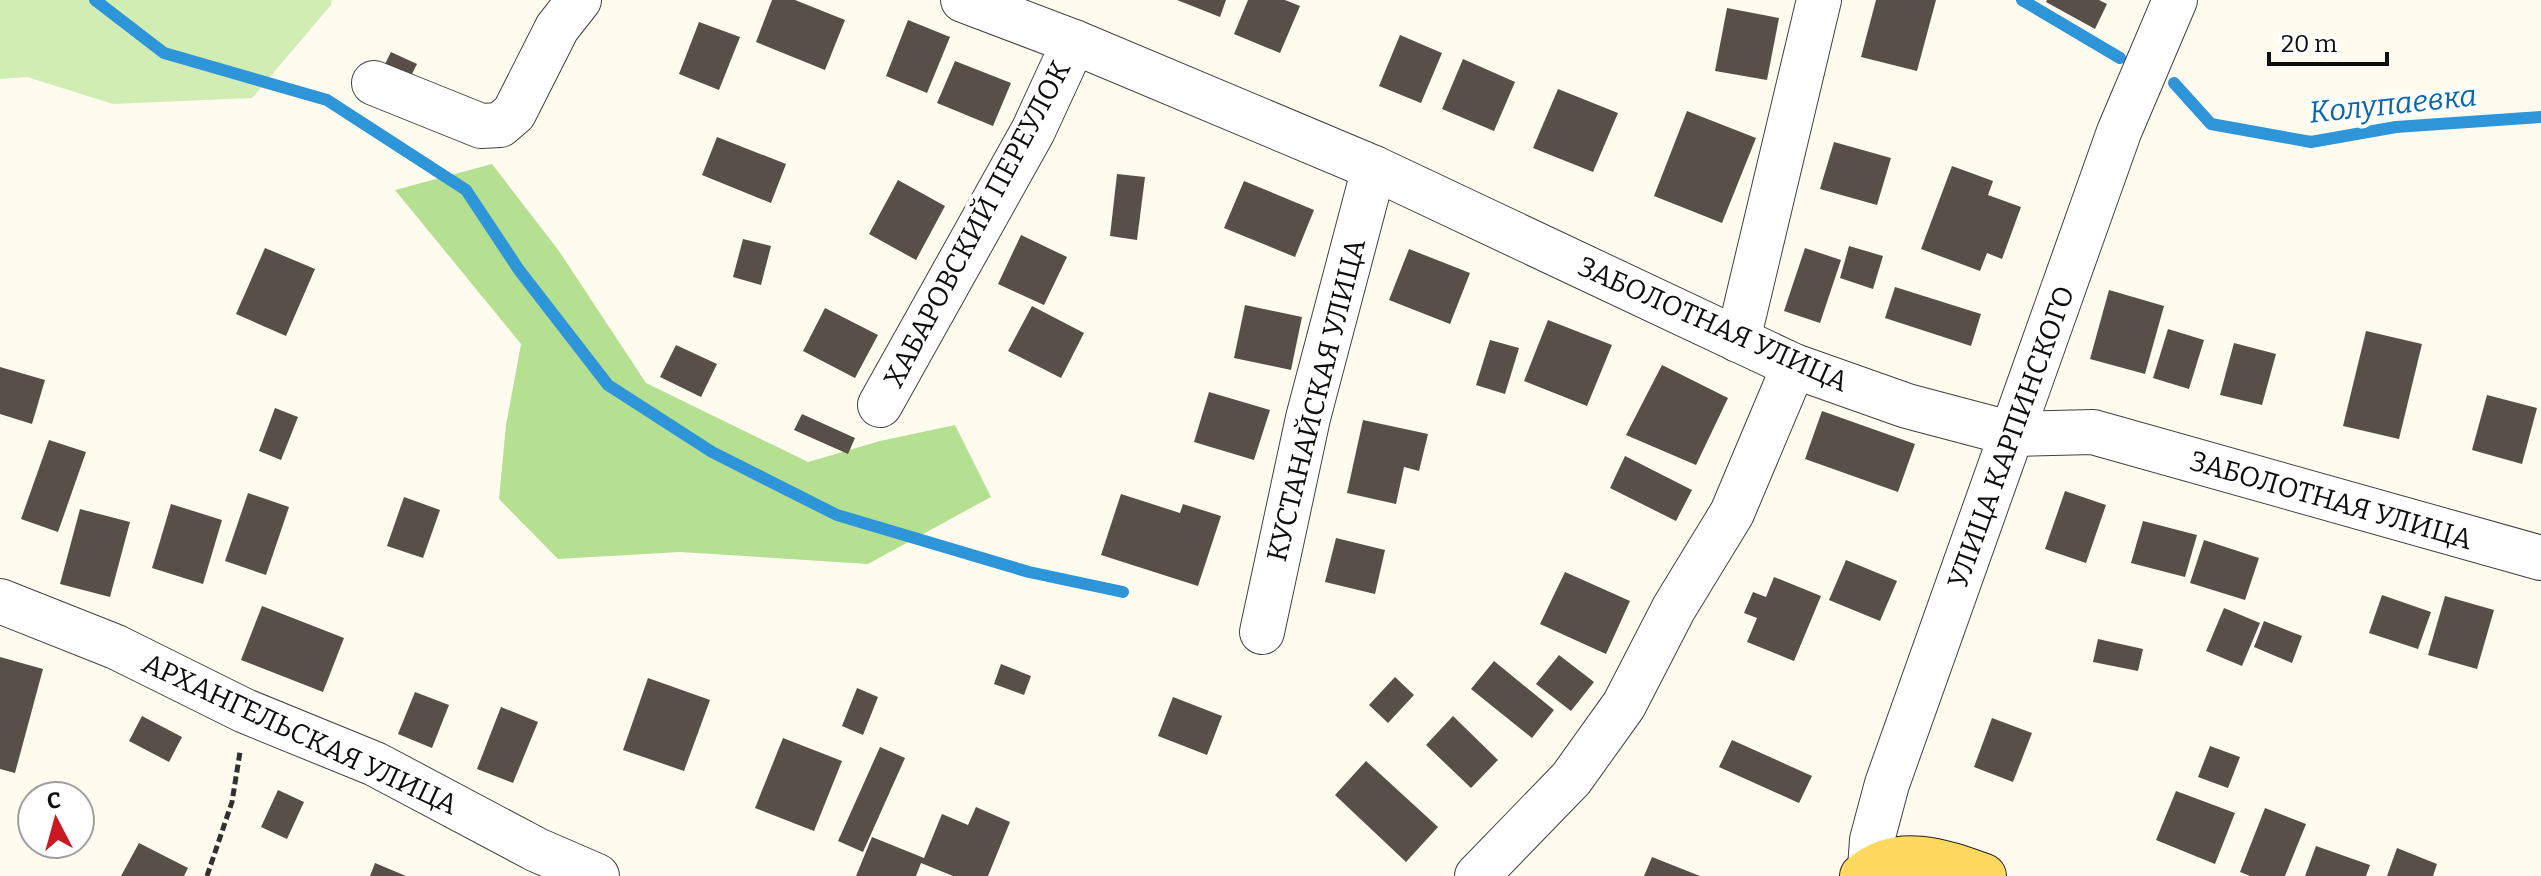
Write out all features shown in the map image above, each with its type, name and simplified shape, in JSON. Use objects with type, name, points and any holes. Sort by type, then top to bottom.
[{"type":"main road","points":[[1866,872],[1907,858],[1924,858],[1984,876]]},
{"type":"street","points":[[374,83],[481,126],[500,125],[514,113],[557,28],[579,0]]},
{"type":"street","name":"ЗАБОЛОТНАЯ УЛИЦА","points":[[963,0],[1074,42],[1374,168],[1794,366],[1907,406],[2013,434],[2093,432],[2541,558]]},
{"type":"street","points":[[1738,340],[1819,0]]},
{"type":"street","name":"УЛИЦА КАРПИНСКОГО","points":[[1866,872],[1887,784],[2119,132],[2175,0]]},
{"type":"street","name":"ХАБАРОВСКИЙ ПЕРЕУЛОК","points":[[880,405],[1033,131],[1074,42]]},
{"type":"street","name":"КУСТАНАЙСКАЯ УЛИЦА","points":[[1262,632],[1308,418],[1374,168]]},
{"type":"street","points":[[1477,876],[1571,779],[1624,705],[1674,608],[1732,513],[1794,366]]},
{"type":"street","name":"АРХАНГЕЛЬСКАЯ УЛИЦА","points":[[0,601],[116,647],[245,711],[375,764],[537,850],[597,876]]},
{"type":"path","points":[[207,876],[232,802],[245,711]]},
{"type":"green space","points":[[0,0],[332,0],[252,98],[113,104],[27,77],[0,79]]},
{"type":"green space","points":[[492,164],[559,251],[646,383],[808,462],[880,441],[955,425],[991,497],[868,564],[680,552],[558,559],[499,499],[506,425],[521,344],[395,190]]},
{"type":"building","points":[[772,0],[795,0],[845,20],[825,70],[756,42]]},
{"type":"building","points":[[1177,0],[1226,0],[1220,17]]},
{"type":"building","points":[[1248,0],[1285,0],[1300,6],[1280,53],[1234,34]]},
{"type":"building","points":[[1876,0],[1936,0],[1917,71],[1861,57]]},
{"type":"building","points":[[2047,0],[2099,0],[2107,4],[2095,29]]},
{"type":"building","points":[[1727,8],[1779,18],[1767,80],[1715,71]]},
{"type":"building","points":[[908,20],[950,37],[927,93],[886,76]]},
{"type":"building","points":[[699,22],[740,37],[719,90],[679,74]]},
{"type":"building","points":[[1400,35],[1442,53],[1421,103],[1379,86]]},
{"type":"building","points":[[391,52],[417,64],[411,76],[385,64]]},
{"type":"building","points":[[1463,59],[1515,82],[1494,131],[1442,109]]},
{"type":"building","points":[[955,61],[1011,83],[993,126],[937,103]]},
{"type":"building","points":[[1558,89],[1618,113],[1593,172],[1533,148]]},
{"type":"building","points":[[1687,111],[1756,138],[1722,223],[1654,196]]},
{"type":"building","points":[[717,137],[786,164],[771,203],[702,175]]},
{"type":"building","points":[[1834,142],[1891,158],[1877,205],[1820,189]]},
{"type":"building","points":[[1952,166],[1993,181],[1988,195],[2021,207],[2002,259],[1987,253],[1980,271],[1921,249]]},
{"type":"building","points":[[1117,174],[1145,177],[1137,240],[1110,236]]},
{"type":"building","points":[[898,180],[945,206],[916,260],[869,234]]},
{"type":"building","points":[[1244,181],[1314,210],[1295,257],[1224,228]]},
{"type":"building","points":[[1021,235],[1067,257],[1044,305],[998,284]]},
{"type":"building","points":[[743,239],[771,246],[761,285],[733,277]]},
{"type":"building","points":[[1849,246],[1883,256],[1873,289],[1840,278]]},
{"type":"building","points":[[265,248],[315,269],[286,336],[236,314]]},
{"type":"building","points":[[1805,248],[1841,260],[1820,323],[1784,311]]},
{"type":"building","points":[[1409,249],[1470,273],[1450,324],[1389,300]]},
{"type":"building","points":[[1895,287],[1981,314],[1971,346],[1885,318]]},
{"type":"building","points":[[2109,290],[2164,306],[2145,374],[2090,359]]},
{"type":"building","points":[[1245,305],[1302,317],[1291,370],[1234,358]]},
{"type":"building","points":[[1032,306],[1084,333],[1061,378],[1008,351]]},
{"type":"building","points":[[825,308],[878,335],[855,378],[803,351]]},
{"type":"building","points":[[1548,320],[1612,345],[1587,406],[1524,381]]},
{"type":"building","points":[[2168,329],[2204,340],[2189,389],[2153,378]]},
{"type":"building","points":[[2366,331],[2422,344],[2399,439],[2343,426]]},
{"type":"building","points":[[1490,340],[1519,348],[1505,394],[1476,385]]},
{"type":"building","points":[[2234,343],[2276,354],[2262,405],[2220,395]]},
{"type":"building","points":[[676,345],[717,364],[701,397],[660,377]]},
{"type":"building","points":[[1662,365],[1728,398],[1696,465],[1626,435]]},
{"type":"building","points":[[0,367],[45,380],[32,424],[0,414]]},
{"type":"building","points":[[1209,392],[1270,410],[1254,460],[1194,442]]},
{"type":"building","points":[[2487,395],[2537,408],[2522,464],[2472,450]]},
{"type":"building","points":[[275,408],[298,417],[281,460],[259,451]]},
{"type":"building","points":[[1822,411],[1915,444],[1898,492],[1805,459]]},
{"type":"building","points":[[802,414],[855,438],[848,454],[794,430]]},
{"type":"building","points":[[1363,420],[1428,434],[1419,471],[1404,467],[1396,504],[1347,493]]},
{"type":"building","points":[[49,440],[86,452],[58,532],[21,519]]},
{"type":"building","points":[[1625,456],[1692,490],[1676,521],[1610,488]]},
{"type":"building","points":[[2065,491],[2106,505],[2086,563],[2045,549]]},
{"type":"building","points":[[248,493],[289,507],[266,575],[225,561]]},
{"type":"building","points":[[1121,494],[1180,513],[1183,504],[1221,516],[1198,586],[1101,555]]},
{"type":"building","points":[[404,497],[440,510],[423,558],[387,546]]},
{"type":"building","points":[[171,504],[222,520],[203,584],[152,568]]},
{"type":"building","points":[[80,509],[130,522],[110,597],[60,584]]},
{"type":"building","points":[[2143,521],[2197,535],[2185,577],[2131,563]]},
{"type":"building","points":[[1336,538],[1385,550],[1375,594],[1325,582]]},
{"type":"building","points":[[2204,540],[2259,558],[2245,600],[2190,583]]},
{"type":"building","points":[[1846,560],[1897,581],[1880,621],[1829,600]]},
{"type":"building","points":[[1565,572],[1630,601],[1606,654],[1540,624]]},
{"type":"building","points":[[1774,577],[1821,596],[1794,661],[1747,642],[1757,618],[1744,613],[1753,592],[1766,597]]},
{"type":"building","points":[[2382,595],[2431,612],[2418,649],[2369,633]]},
{"type":"building","points":[[2445,596],[2494,610],[2477,669],[2428,655]]},
{"type":"building","points":[[262,606],[344,638],[323,692],[241,660]]},
{"type":"building","points":[[2224,608],[2260,623],[2242,666],[2206,651]]},
{"type":"building","points":[[2264,621],[2302,636],[2292,663],[2254,647]]},
{"type":"building","points":[[2098,639],[2143,649],[2138,671],[2093,662]]},
{"type":"building","points":[[1559,655],[1594,682],[1571,711],[1536,684]]},
{"type":"building","points":[[0,657],[43,669],[15,773],[0,769]]},
{"type":"building","points":[[1494,661],[1554,710],[1532,738],[1471,689]]},
{"type":"building","points":[[1001,664],[1031,676],[1024,695],[994,684]]},
{"type":"building","points":[[1395,677],[1414,695],[1388,723],[1369,705]]},
{"type":"building","points":[[648,678],[710,700],[684,771],[623,750]]},
{"type":"building","points":[[857,688],[878,697],[863,735],[842,726]]},
{"type":"building","points":[[415,692],[449,705],[432,748],[398,734]]},
{"type":"building","points":[[1173,697],[1222,716],[1207,755],[1158,736]]},
{"type":"building","points":[[501,707],[538,722],[513,783],[477,769]]},
{"type":"building","points":[[142,716],[182,737],[169,762],[129,741]]},
{"type":"building","points":[[1453,716],[1498,760],[1471,788],[1426,745]]},
{"type":"building","points":[[1992,718],[2032,733],[2013,782],[1974,767]]},
{"type":"building","points":[[783,738],[842,761],[814,831],[755,808]]},
{"type":"building","points":[[1732,740],[1812,776],[1799,803],[1719,767]]},
{"type":"building","points":[[2210,746],[2240,757],[2228,788],[2198,777]]},
{"type":"building","points":[[880,747],[905,758],[863,852],[838,841]]},
{"type":"building","points":[[1366,761],[1438,827],[1406,862],[1335,795]]},
{"type":"building","points":[[278,790],[304,802],[287,839],[261,827]]},
{"type":"building","points":[[2176,791],[2235,813],[2215,864],[2156,840]]},
{"type":"building","points":[[976,807],[1010,822],[988,876],[953,876],[921,863],[916,876],[856,876],[872,837],[924,858],[942,814],[968,825]]},
{"type":"building","points":[[2265,808],[2306,824],[2285,876],[2250,876],[2240,872]]},
{"type":"building","points":[[139,843],[188,868],[184,876],[121,876]]},
{"type":"building","points":[[2316,846],[2370,865],[2366,876],[2305,876]]},
{"type":"building","points":[[2397,848],[2437,864],[2433,876],[2387,876]]},
{"type":"building","points":[[1652,857],[1700,876],[1644,876]]},
{"type":"building","points":[[375,863],[406,876],[370,876]]},
{"type":"waterway","points":[[95,0],[164,53],[327,100],[466,190],[519,270],[608,385],[712,452],[837,515],[1029,572],[1123,592]]},
{"type":"waterway","name":"Колупаевка","points":[[2022,0],[2120,58]]},
{"type":"waterway","name":"Колупаевка","points":[[2174,83],[2211,124],[2311,142],[2396,127],[2541,117]]}]
